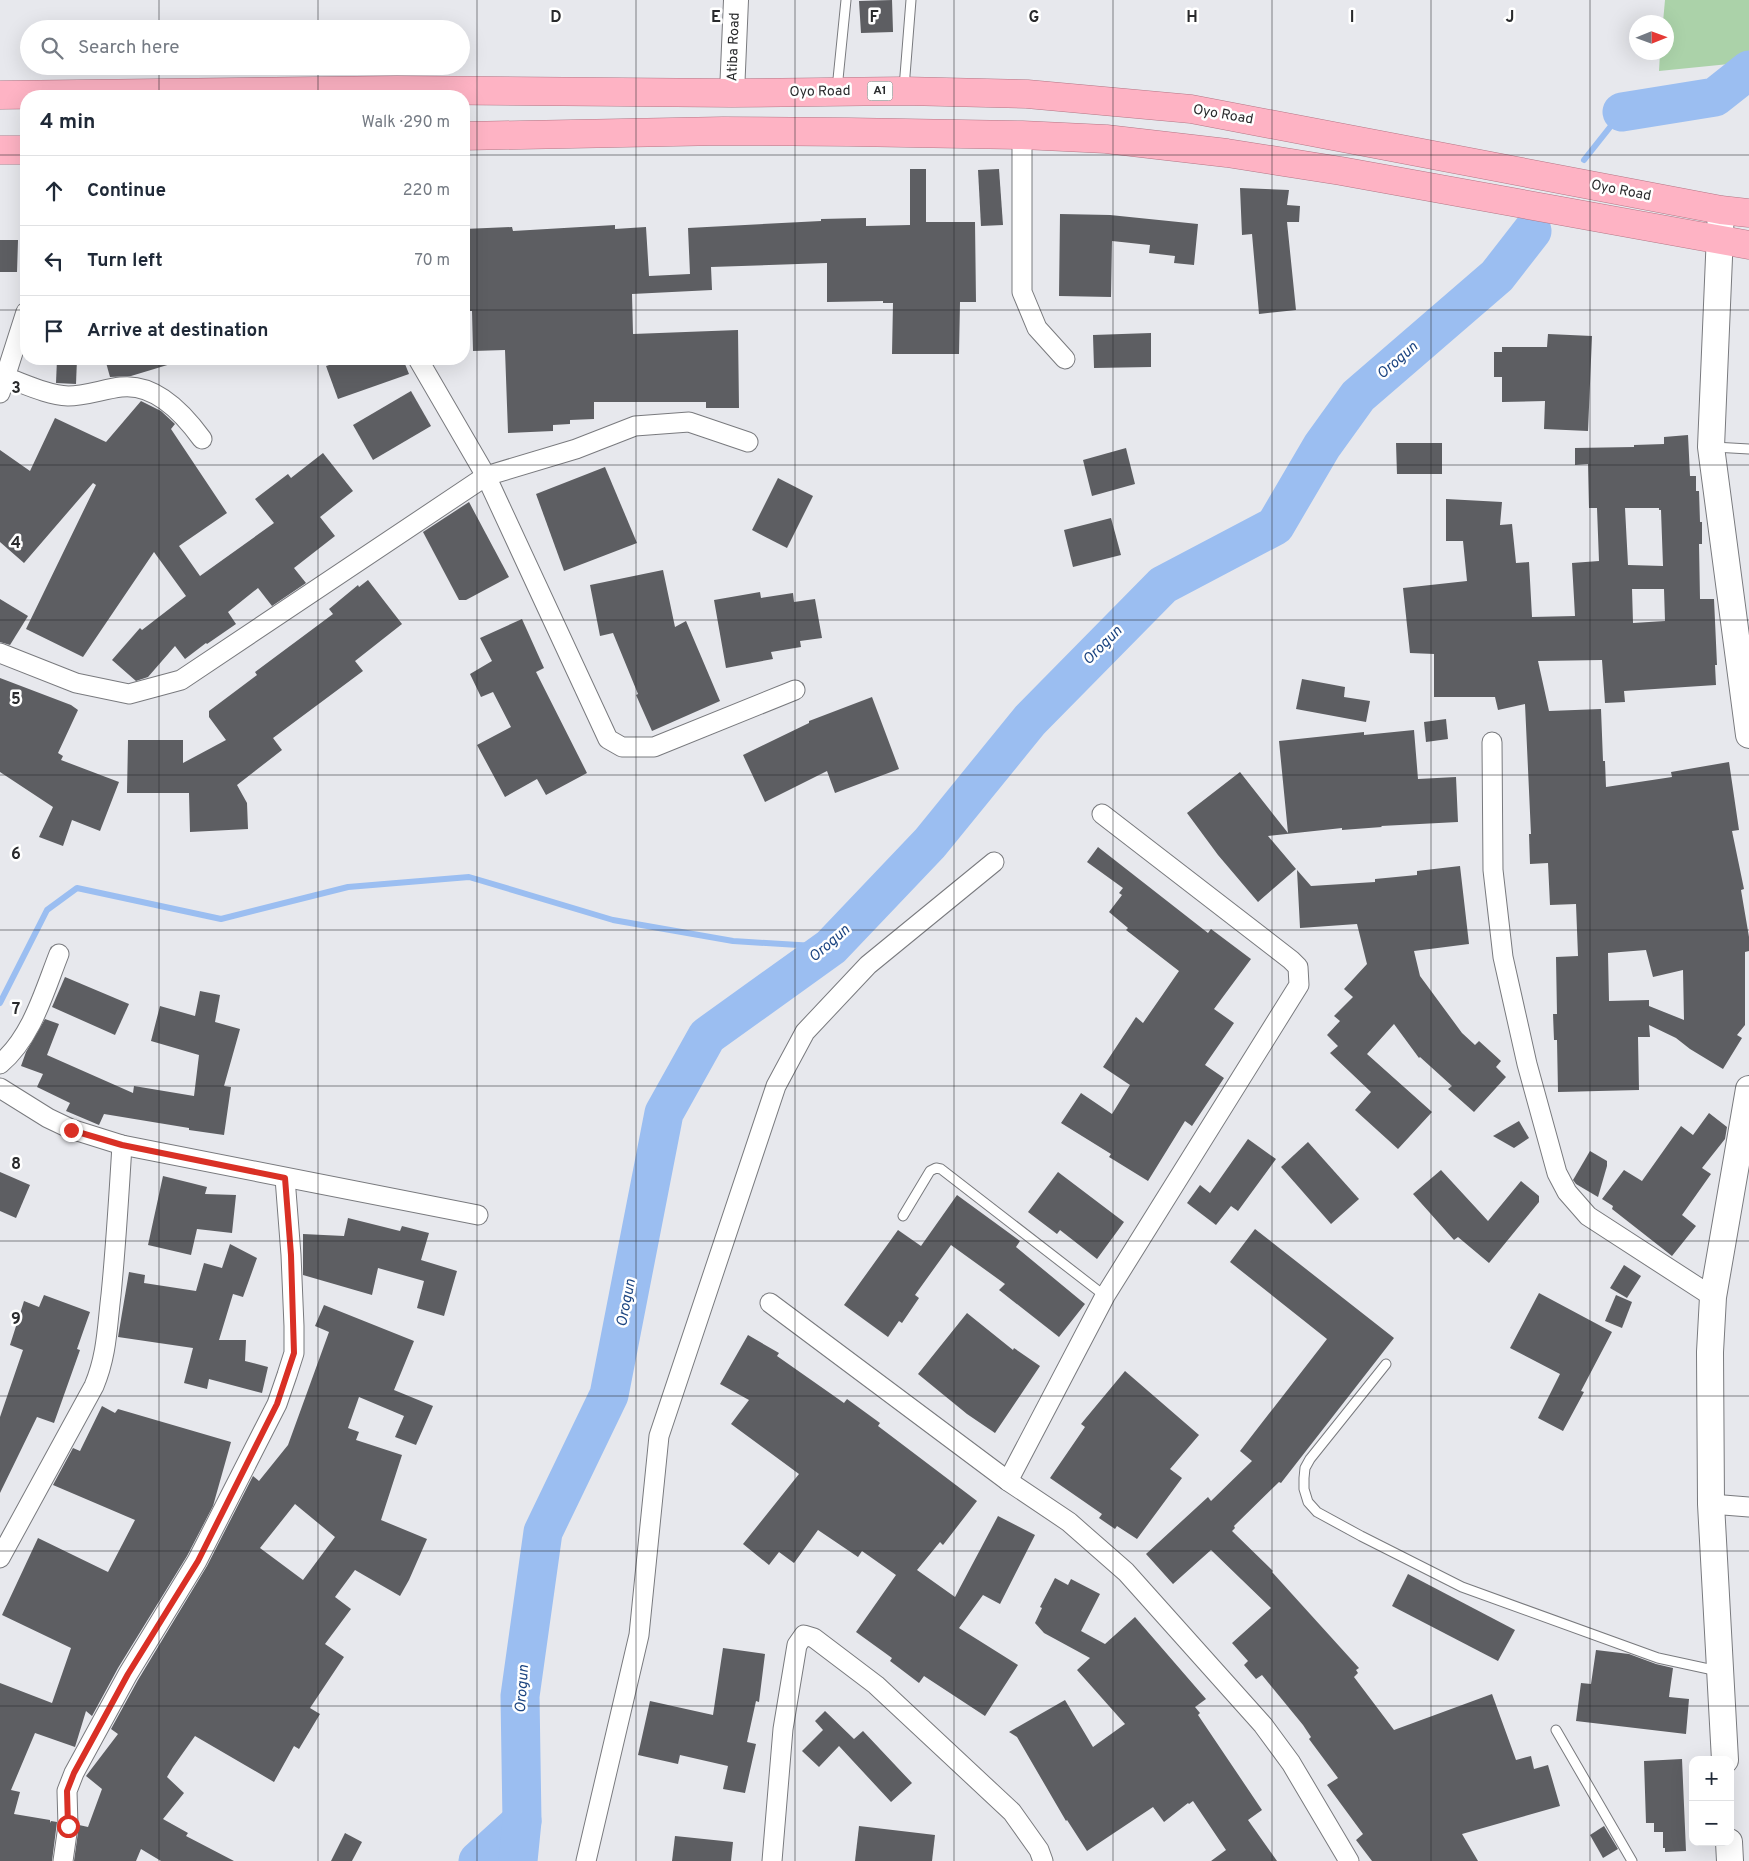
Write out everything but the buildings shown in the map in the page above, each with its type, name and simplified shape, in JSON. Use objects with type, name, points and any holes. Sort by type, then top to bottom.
[{"type":"highway","name":"Oyo Road","points":[[470,93],[904,91],[1027,94],[1190,109],[1721,210],[1749,213]]},
{"type":"highway","name":"Oyo Road","points":[[0,95],[20,95]]},
{"type":"highway","points":[[1106,140],[1111,102]]},
{"type":"highway","points":[[470,136],[723,131],[1022,135],[1106,140],[1227,152],[1749,245]]},
{"type":"highway","points":[[0,150],[20,150]]},
{"type":"main road","points":[[1721,210],[1711,447],[1749,736]]},
{"type":"main road","points":[[1725,1756],[1711,1504],[1710,1352],[1713,1297],[1749,1089]]},
{"type":"main road","points":[[1729,1846],[1730,1861]]},
{"type":"street","name":"Atiba Road","points":[[732,93],[736,0]]},
{"type":"street","points":[[1022,135],[1022,292],[1037,328],[1065,359]]},
{"type":"street","points":[[20,331],[3,385],[69,396],[122,387],[140,388],[159,397],[183,415],[202,439]]},
{"type":"street","points":[[421,365],[486,476],[608,739],[622,747],[654,747],[794,690]]},
{"type":"street","points":[[0,653],[76,683],[129,694],[181,680],[486,476],[576,449],[635,426],[689,422],[748,442]]},
{"type":"street","points":[[1492,742],[1493,870],[1503,957],[1527,1064],[1557,1173],[1568,1192],[1588,1216],[1713,1297]]},
{"type":"street","points":[[1008,1481],[1105,1296],[1299,985],[1298,967],[1292,960],[1102,814]]},
{"type":"street","points":[[586,1861],[639,1635],[659,1436],[776,1086],[805,1032],[868,965],[994,862]]},
{"type":"street","points":[[0,1064],[19,1043],[36,1013],[59,954]]},
{"type":"street","points":[[0,1088],[71,1130],[122,1145],[478,1215]]},
{"type":"street","points":[[0,1558],[94,1386],[102,1367],[108,1334],[116,1254],[122,1145]]},
{"type":"street","points":[[64,1861],[68,1826],[67,1791],[74,1773],[128,1674],[198,1561],[277,1404],[285,1382],[294,1353],[294,1326],[285,1178]]},
{"type":"street","points":[[770,1303],[1008,1481],[1069,1522],[1126,1572],[1269,1733],[1291,1763],[1348,1861]]},
{"type":"street","points":[[1711,1504],[1749,1507]]},
{"type":"street","points":[[772,1861],[782,1728],[797,1645],[804,1635],[814,1638],[876,1685],[1012,1812],[1039,1850],[1043,1861]]},
{"type":"lane","points":[[837,92],[846,0]]},
{"type":"lane","points":[[904,91],[911,0]]},
{"type":"lane","points":[[1711,447],[1749,449]]},
{"type":"lane","points":[[903,1216],[930,1171],[936,1168],[941,1169],[1105,1296]]},
{"type":"lane","points":[[1386,1364],[1310,1459],[1305,1468],[1304,1489],[1308,1502],[1317,1512],[1462,1587],[1658,1658],[1721,1672]]},
{"type":"lane","points":[[1556,1730],[1632,1861]]},
{"type":"green space","points":[[1665,0],[1749,0],[1749,62],[1659,71],[1660,60],[1674,60],[1674,15],[1664,15]]},
{"type":"waterway","name":"Orogun","points":[[1622,112],[1715,97],[1749,70]]},
{"type":"waterway","points":[[1584,160],[1622,112]]},
{"type":"waterway","name":"Orogun","points":[[518,1861],[522,1821],[520,1696],[543,1532],[609,1395],[664,1113],[707,1036],[831,947],[930,843],[1030,720],[1163,585],[1275,526],[1322,446],[1358,396],[1497,276],[1532,231]]},
{"type":"waterway","points":[[0,1003],[47,910],[77,888],[221,919],[348,887],[469,877],[613,920],[733,941],[831,947]]},
{"type":"waterway","points":[[478,1861],[522,1821]]},
{"type":"route","points":[[68,1826],[67,1791],[74,1773],[128,1674],[198,1561],[277,1404],[294,1353],[291,1255],[285,1178],[122,1145],[71,1130]]}]
